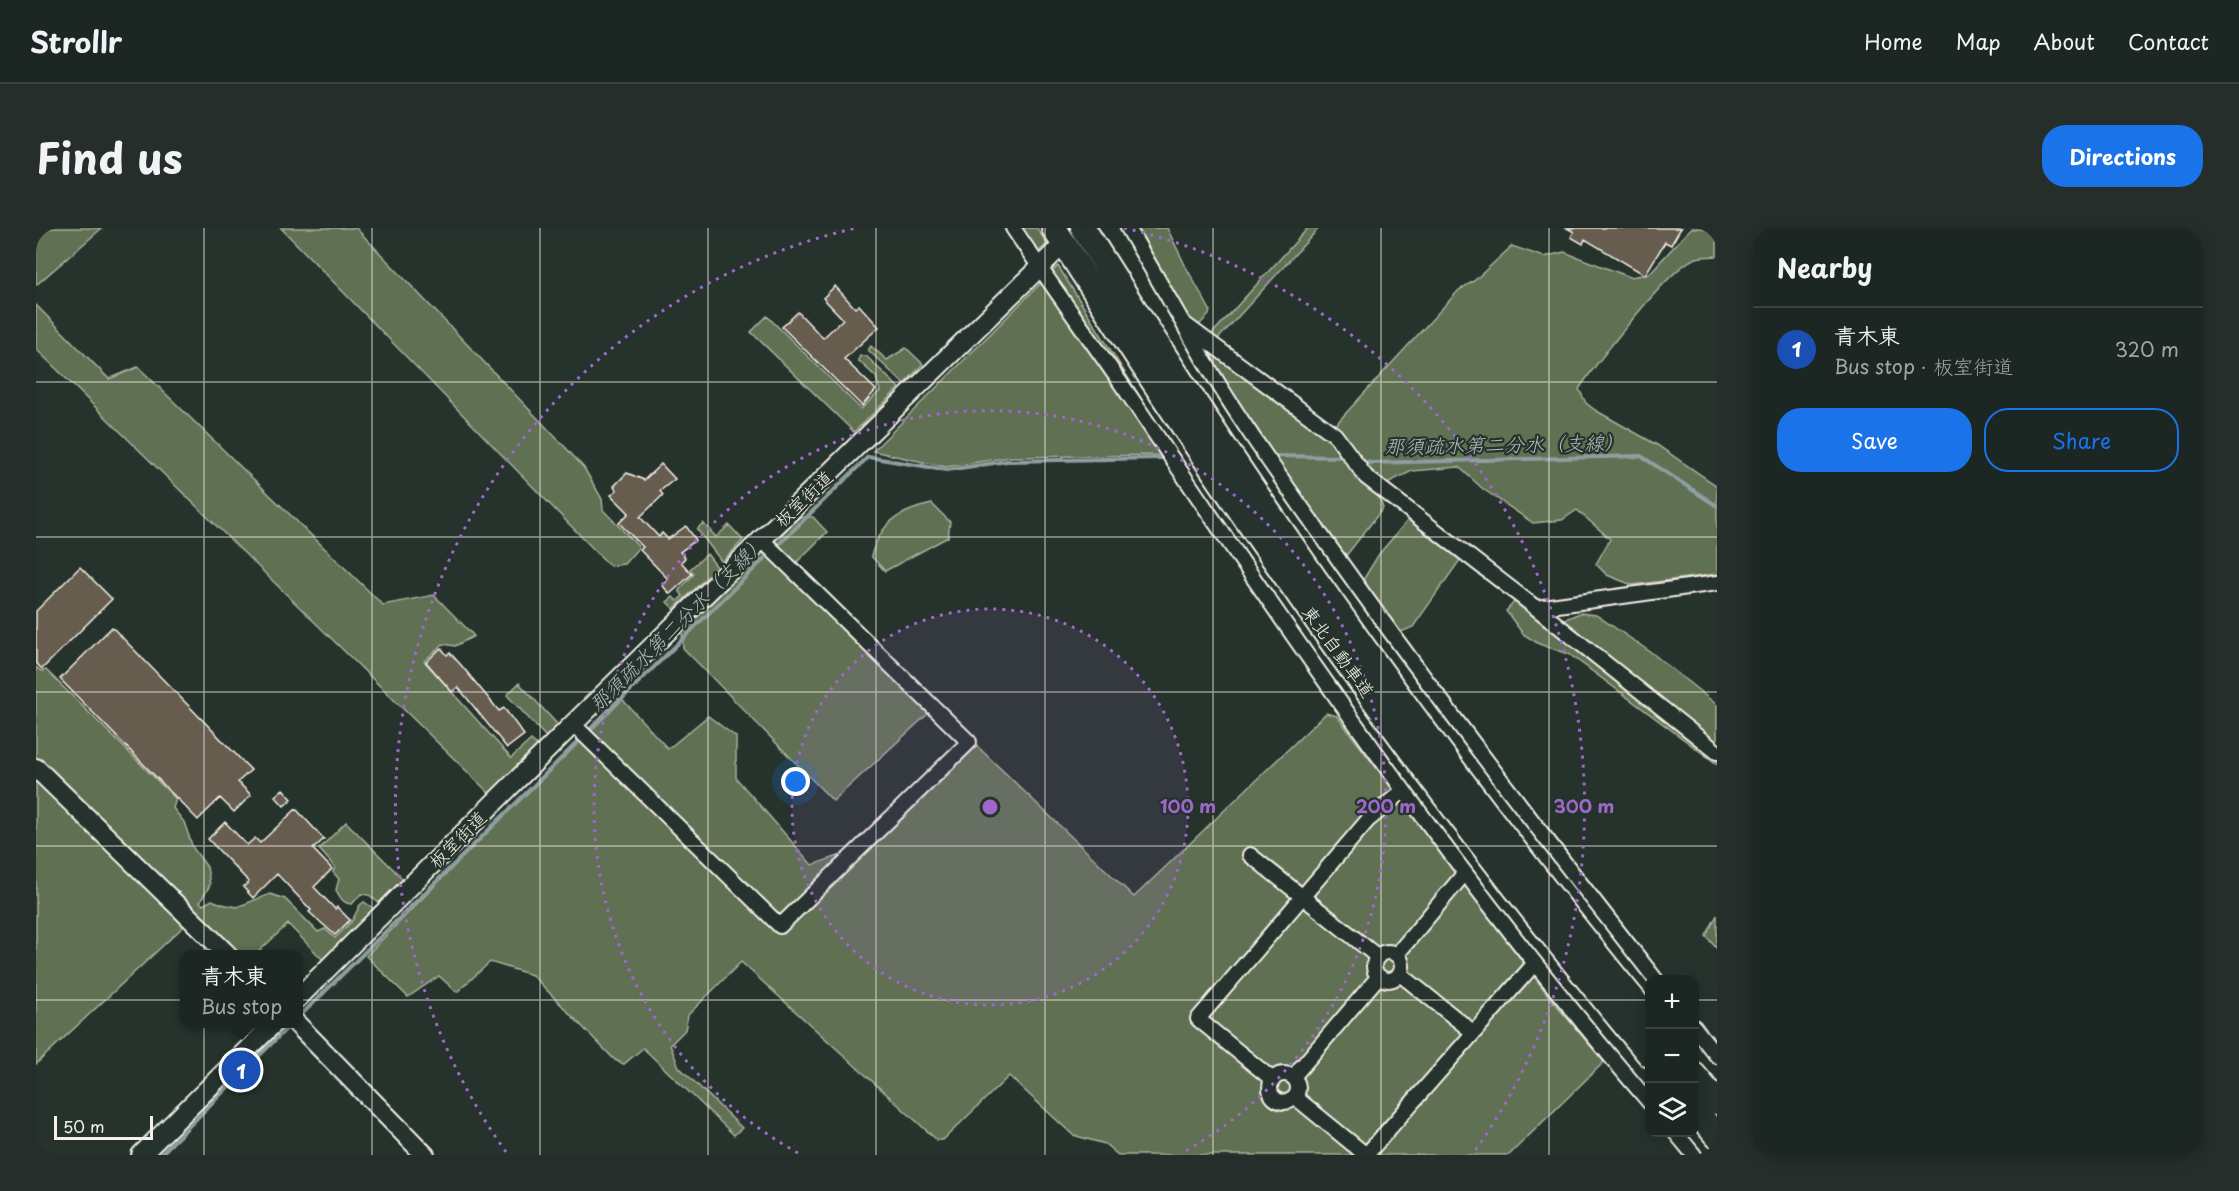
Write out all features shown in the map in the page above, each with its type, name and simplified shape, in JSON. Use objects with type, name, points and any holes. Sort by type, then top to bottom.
[{"type":"highway","name":"東北自動車道","points":[[1054,228],[1144,370],[1322,630],[1440,790],[1598,994],[1645,1050]]},
{"type":"highway","name":"東北自動車道","points":[[1083,228],[1162,356],[1348,626],[1442,757],[1645,1014]]},
{"type":"highway","points":[[1699,1080],[1717,1102]]},
{"type":"highway","points":[[1699,1114],[1717,1136]]},
{"type":"main road","name":"板室街道","points":[[303,993],[573,724],[1054,253]]},
{"type":"main road","points":[[36,768],[223,950]]},
{"type":"main road","points":[[141,1155],[268,1028]]},
{"type":"main road","points":[[302,1028],[425,1155]]},
{"type":"street","points":[[1012,228],[1122,385],[1290,633],[1403,791],[1464,874],[1645,1097]]},
{"type":"street","points":[[1128,228],[1184,323],[1210,373],[1253,439],[1495,774],[1652,975]]},
{"type":"street","points":[[1184,323],[1335,435],[1366,477],[1717,752]]},
{"type":"street","points":[[573,724],[780,926],[969,742],[761,539]]},
{"type":"street","points":[[1536,608],[1717,583]]},
{"type":"street","points":[[1273,1080],[1198,1019],[1368,820],[1403,791]]},
{"type":"street","points":[[1250,855],[1377,957]]},
{"type":"street","points":[[1397,954],[1464,874]]},
{"type":"street","points":[[1388,951],[1397,954],[1402,962],[1400,974],[1391,980],[1379,976],[1374,967],[1377,957],[1388,951]]},
{"type":"street","points":[[1295,1097],[1366,1155],[1535,963]]},
{"type":"street","points":[[1400,974],[1474,1033]]},
{"type":"street","points":[[1293,1077],[1379,976]]},
{"type":"street","points":[[1696,1029],[1717,1056]]},
{"type":"street","points":[[1283,1074],[1293,1077],[1298,1089],[1295,1097],[1285,1103],[1274,1098],[1270,1091],[1273,1080],[1283,1074]]},
{"type":"street","points":[[1679,1137],[1694,1155]]},
{"type":"green space","points":[[36,228],[102,228],[36,285]]},
{"type":"green space","points":[[281,228],[356,228],[584,468],[602,499],[603,510],[639,547],[624,564],[610,566]]},
{"type":"green space","points":[[1018,228],[1037,228],[1047,244],[1038,252],[1033,250]]},
{"type":"green space","points":[[1138,228],[1167,228],[1210,310],[1209,315],[1198,326],[1187,314]]},
{"type":"green space","points":[[1308,228],[1319,228],[1217,340],[1211,335]]},
{"type":"green space","points":[[1691,228],[1717,228],[1717,256],[1694,259],[1668,280],[1651,297],[1579,389],[1586,403],[1595,410],[1657,445],[1717,486],[1717,574],[1632,585],[1607,575],[1596,564],[1610,539],[1577,510],[1562,520],[1533,523],[1483,489],[1459,467],[1412,471],[1391,481],[1379,497],[1383,508],[1345,557],[1339,558],[1202,351],[1207,350],[1318,428],[1335,425],[1459,290],[1474,281],[1512,246],[1544,257],[1564,252],[1630,277],[1649,274]]},
{"type":"green space","points":[[1058,266],[1174,451],[1165,455],[1010,457],[946,467],[873,451]]},
{"type":"green space","points":[[36,305],[109,379],[138,367],[383,605],[434,595],[474,636],[455,646],[443,644],[424,661],[511,758],[531,740],[538,746],[490,794],[36,349]]},
{"type":"green space","points":[[767,316],[861,409],[880,391],[876,377],[858,360],[860,356],[866,356],[899,388],[854,432],[751,332]]},
{"type":"green space","points":[[871,346],[887,360],[906,348],[923,364],[904,384],[868,350]]},
{"type":"green space","points":[[932,504],[950,522],[948,537],[885,571],[871,556],[886,526],[910,510]]},
{"type":"green space","points":[[799,517],[813,517],[827,532],[787,572],[930,712],[833,801],[683,648],[682,632]]},
{"type":"green space","points":[[1408,520],[1460,560],[1413,627],[1395,632],[1360,585],[1379,554]]},
{"type":"green space","points":[[703,523],[716,537],[729,525],[743,540],[722,562],[697,529]]},
{"type":"green space","points":[[707,554],[717,567],[674,609],[667,602],[673,597],[677,601],[683,596],[679,590],[694,574],[690,569]]},
{"type":"green space","points":[[1515,601],[1525,604],[1547,621],[1563,620],[1580,613],[1596,615],[1652,653],[1717,705],[1717,764],[1569,654],[1539,644],[1523,634],[1506,611]]},
{"type":"green space","points":[[36,667],[41,671],[46,670],[176,799],[173,808],[184,822],[193,848],[207,867],[210,885],[200,902],[203,905],[212,900],[237,907],[270,894],[285,899],[318,932],[325,929],[335,938],[352,921],[364,902],[374,909],[323,960],[288,924],[260,950],[229,950],[36,758]]},
{"type":"green space","points":[[519,683],[558,725],[546,737],[507,695]]},
{"type":"green space","points":[[620,697],[668,749],[708,716],[736,737],[736,778],[812,865],[877,843],[977,746],[1134,897],[1326,713],[1337,716],[1551,999],[1604,1062],[1509,1155],[1118,1155],[1105,1144],[1073,1135],[1009,1076],[943,1140],[937,1140],[741,962],[688,1015],[685,1030],[670,1045],[679,1067],[742,1128],[734,1135],[643,1048],[624,1064],[615,1060],[532,975],[490,962],[457,992],[439,976],[408,997],[366,956]]},
{"type":"green space","points":[[36,777],[185,925],[36,1064]]},
{"type":"green space","points":[[346,822],[403,879],[379,903],[369,895],[361,894],[352,904],[340,898],[336,890],[339,879],[333,872],[335,867],[319,849]]},
{"type":"green space","points":[[1717,915],[1717,949],[1706,936]]},
{"type":"building","points":[[1567,228],[1681,228],[1671,245],[1665,242],[1645,275],[1585,239],[1583,244],[1571,237],[1574,232]]},
{"type":"building","points":[[835,286],[855,308],[859,305],[879,327],[844,359],[876,390],[862,406],[782,327],[798,312],[823,338],[843,319],[823,298]]},
{"type":"building","points":[[661,464],[675,479],[660,491],[663,495],[640,517],[659,537],[662,533],[668,539],[686,526],[696,540],[680,552],[685,558],[681,562],[692,574],[670,594],[662,585],[668,579],[640,550],[643,547],[619,523],[629,513],[611,495],[617,490],[614,486],[627,473],[644,480]]},
{"type":"building","points":[[80,567],[112,599],[42,669],[36,663],[36,611]]},
{"type":"building","points":[[112,627],[251,770],[238,782],[251,795],[234,812],[220,798],[198,820],[60,679]]},
{"type":"building","points":[[441,648],[447,655],[450,653],[499,711],[504,708],[524,735],[507,748],[458,687],[452,692],[426,662]]},
{"type":"building","points":[[283,789],[292,799],[284,806],[275,796]]},
{"type":"building","points":[[296,809],[324,839],[313,849],[332,869],[314,887],[335,909],[337,907],[350,920],[335,935],[309,912],[311,910],[277,874],[253,898],[243,887],[249,882],[208,839],[225,822],[247,845],[255,838],[260,843]]},
{"type":"waterway","name":"那須疏水第二分水（支線）","points":[[1277,456],[1345,457]]},
{"type":"waterway","name":"那須疏水第二分水（支線）","points":[[1359,460],[1371,463],[1641,456],[1717,506]]},
{"type":"waterway","name":"那須疏水第二分水（支線）","points":[[775,548],[868,457],[947,470],[1007,461],[1160,458]]},
{"type":"waterway","name":"那須疏水第二分水（支線）","points":[[587,733],[770,553]]},
{"type":"waterway","name":"那須疏水第二分水（支線）","points":[[303,1013],[582,738]]},
{"type":"waterway","name":"那須疏水第二分水（支線）","points":[[160,1155],[287,1028]]},
{"type":"place","name":"青木東","points":[[241,1070]]}]
